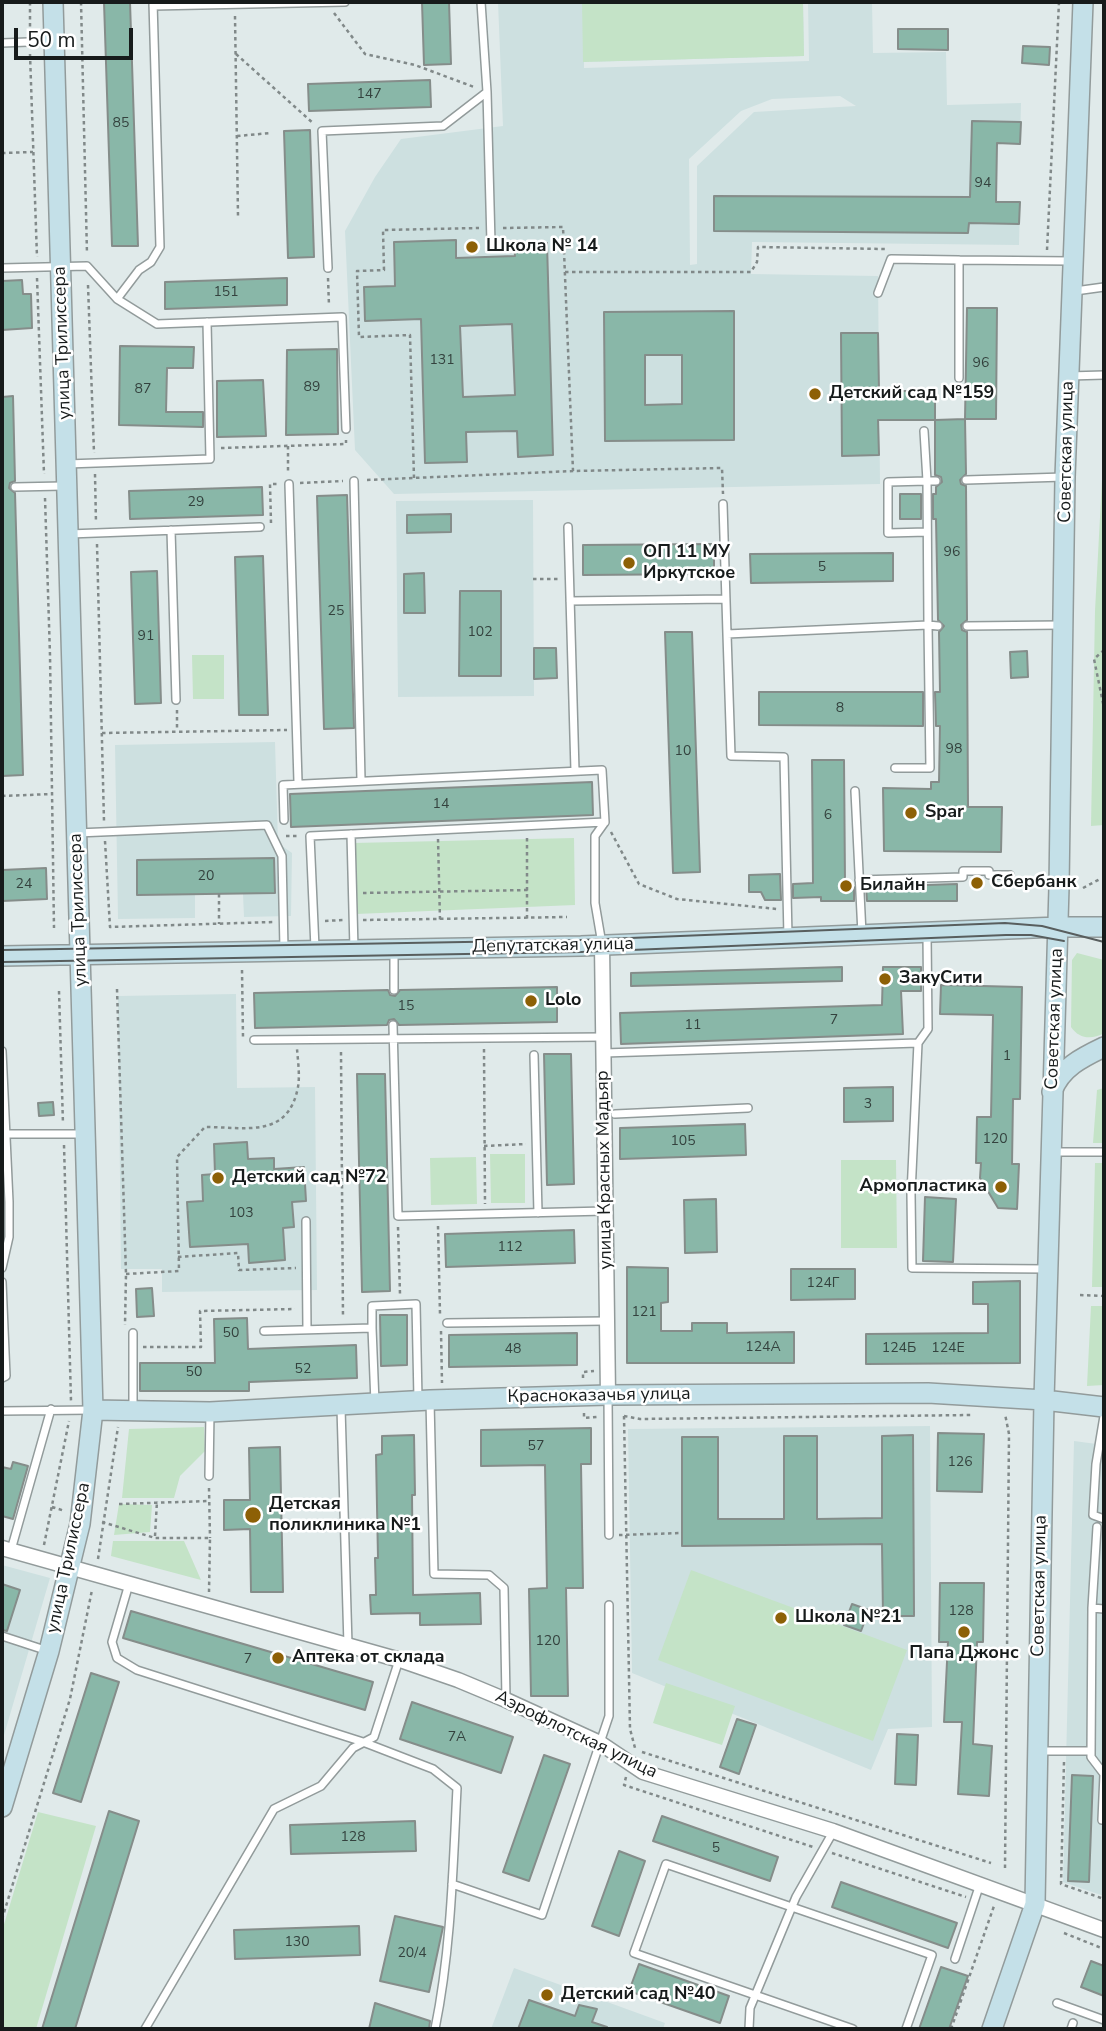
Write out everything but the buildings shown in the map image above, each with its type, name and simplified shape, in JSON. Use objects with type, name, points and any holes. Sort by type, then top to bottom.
[{"type":"main road","name":"улица Трилиссера","points":[[2,1807],[70,1567],[81,1516],[93,1410],[52,2]]},
{"type":"main road","name":"Советская улица","points":[[992,2029],[1035,1903],[1044,1400],[1058,927],[1065,477],[1083,2]]},
{"type":"main road","name":"Депутатская улица","points":[[2,956],[603,945],[1104,927]]},
{"type":"main road","points":[[1055,1017],[1056,1031],[1066,1043],[1083,1047],[1104,1046]]},
{"type":"main road","points":[[1052,1093],[1056,1082],[1068,1068],[1104,1046]]},
{"type":"main road","name":"Красноказачья улица","points":[[93,1410],[211,1412],[375,1404],[422,1398],[928,1393],[1044,1400],[1104,1407]]},
{"type":"street","name":"улица Красных Мадьяр","points":[[603,945],[608,1395]]},
{"type":"street","name":"Аэрофлотская улица","points":[[6,1550],[348,1645],[458,1679],[600,1743],[643,1772],[834,1831],[1104,1930]]},
{"type":"lane","points":[[117,299],[139,271],[151,262],[160,247],[153,4],[235,6],[345,2]]},
{"type":"lane","points":[[481,2],[487,92],[491,243]]},
{"type":"lane","points":[[2,43],[54,41]]},
{"type":"lane","points":[[328,268],[322,131],[443,126],[487,92]]},
{"type":"lane","points":[[878,293],[891,259],[1072,261]]},
{"type":"lane","points":[[959,260],[959,378]]},
{"type":"lane","points":[[2,268],[88,266],[117,299],[157,324],[345,316],[346,429]]},
{"type":"lane","points":[[1071,292],[1104,287]]},
{"type":"lane","points":[[66,464],[210,459],[206,321]]},
{"type":"lane","points":[[1068,376],[1104,375]]},
{"type":"lane","points":[[895,768],[930,768],[927,481],[924,431]]},
{"type":"lane","points":[[966,480],[1065,477]]},
{"type":"lane","points":[[354,481],[361,780]]},
{"type":"lane","points":[[927,532],[888,533],[888,482],[936,481]]},
{"type":"lane","points":[[289,484],[298,782]]},
{"type":"lane","points":[[15,487],[67,486]]},
{"type":"lane","points":[[723,504],[731,756],[784,757],[788,938]]},
{"type":"lane","points":[[68,534],[260,527]]},
{"type":"lane","points":[[568,527],[575,771]]},
{"type":"lane","points":[[171,530],[176,700]]},
{"type":"lane","points":[[570,601],[726,599]]},
{"type":"lane","points":[[967,625],[1064,625]]},
{"type":"lane","points":[[727,634],[938,626]]},
{"type":"lane","points":[[284,820],[283,785],[298,782],[602,770],[605,822],[595,836],[595,903],[603,945]]},
{"type":"lane","points":[[855,791],[862,934]]},
{"type":"lane","points":[[315,950],[310,836],[605,822]]},
{"type":"lane","points":[[77,833],[267,825],[282,856],[284,951]]},
{"type":"lane","points":[[351,834],[354,950]]},
{"type":"lane","points":[[859,880],[963,877],[963,871],[989,871],[989,875],[1010,875]]},
{"type":"lane","points":[[927,932],[928,1029],[918,1043],[911,1194],[912,1268],[1048,1269]]},
{"type":"lane","points":[[394,949],[394,990]]},
{"type":"lane","points":[[393,1025],[398,1216],[606,1211]]},
{"type":"lane","points":[[254,1040],[603,1037]]},
{"type":"lane","points":[[604,1053],[918,1043]]},
{"type":"lane","points":[[2,1051],[9,1237],[2,1268]]},
{"type":"lane","points":[[534,1055],[538,1213]]},
{"type":"lane","points":[[615,1114],[748,1108]]},
{"type":"lane","points":[[6,1134],[86,1134]]},
{"type":"lane","points":[[1052,1152],[1104,1152]]},
{"type":"lane","points":[[306,1221],[307,1330]]},
{"type":"lane","points":[[2,1283],[6,1376],[2,1378]]},
{"type":"lane","points":[[375,1404],[372,1306],[416,1304],[434,1574],[489,1575],[503,1588],[506,1700]]},
{"type":"lane","points":[[447,1323],[607,1321]]},
{"type":"lane","points":[[264,1331],[372,1328]]},
{"type":"lane","points":[[127,1411],[133,1333]]},
{"type":"lane","points":[[608,1395],[609,1535]]},
{"type":"lane","points":[[341,1406],[348,1645]]},
{"type":"lane","points":[[6,1550],[51,1409]]},
{"type":"lane","points":[[2,1411],[93,1410]]},
{"type":"lane","points":[[209,1476],[211,1412]]},
{"type":"lane","points":[[1104,1416],[1096,1464],[1093,1515],[1104,1519]]},
{"type":"lane","points":[[1097,1527],[1092,1608],[1091,1758],[1104,1774],[1104,1820]]},
{"type":"lane","points":[[129,1583],[112,1642],[117,1658],[137,1670],[363,1742],[433,1769],[457,1787],[452,1884],[440,2006],[435,2029]]},
{"type":"lane","points":[[452,1884],[542,1915],[610,1716],[609,1605]]},
{"type":"lane","points":[[1092,1608],[1104,1609]]},
{"type":"lane","points":[[2,1636],[48,1651]]},
{"type":"lane","points":[[145,2029],[274,1809],[321,1786],[353,1748],[374,1737],[400,1660]]},
{"type":"lane","points":[[1037,1751],[1091,1751]]},
{"type":"lane","points":[[749,2029],[750,2008],[793,1907],[834,1831]]},
{"type":"lane","points":[[853,2029],[634,1953],[666,1864],[932,1955],[906,2029]]},
{"type":"lane","points":[[955,1959],[980,1884]]},
{"type":"lane","points":[[1057,2003],[1104,2020]]},
{"type":"path","points":[[30,2],[45,487],[54,928]]},
{"type":"path","points":[[326,2],[365,54],[415,65],[487,92]]},
{"type":"path","points":[[1047,260],[1059,2]]},
{"type":"path","points":[[235,6],[238,216]]},
{"type":"path","points":[[235,53],[322,131]]},
{"type":"path","points":[[237,136],[271,133]]},
{"type":"path","points":[[2,153],[33,152]]},
{"type":"path","points":[[414,478],[410,335],[359,337],[357,271],[384,270],[383,230],[563,227],[573,471]]},
{"type":"path","points":[[565,272],[751,272],[757,262],[758,247],[891,249]]},
{"type":"path","points":[[328,268],[329,317]]},
{"type":"path","points":[[210,448],[346,444],[346,429]]},
{"type":"path","points":[[288,446],[289,484]]},
{"type":"path","points":[[260,527],[271,523],[270,484],[573,471],[722,468],[722,487]]},
{"type":"path","points":[[533,579],[569,579]]},
{"type":"path","points":[[1104,650],[1094,659],[1104,708]]},
{"type":"path","points":[[176,700],[177,731]]},
{"type":"path","points":[[102,733],[297,729]]},
{"type":"path","points":[[2,796],[52,794]]},
{"type":"path","points":[[284,820],[285,836],[310,836]]},
{"type":"path","points":[[605,822],[639,884],[677,899],[787,910]]},
{"type":"path","points":[[527,826],[527,919]]},
{"type":"path","points":[[437,830],[440,920]]},
{"type":"path","points":[[1083,888],[1100,879]]},
{"type":"path","points":[[357,893],[528,890]]},
{"type":"path","points":[[219,894],[219,924]]},
{"type":"path","points":[[313,921],[566,917]]},
{"type":"path","points":[[110,927],[283,922]]},
{"type":"path","points":[[242,969],[243,1040],[254,1040]]},
{"type":"path","points":[[117,989],[126,1274],[124,1330]]},
{"type":"path","points":[[41,1559],[71,1410],[59,991]]},
{"type":"path","points":[[484,1037],[485,1214]]},
{"type":"path","points":[[126,1274],[178,1271],[177,1157],[205,1127],[271,1126],[286,1117],[298,1087],[297,1039]]},
{"type":"path","points":[[341,1039],[344,1329]]},
{"type":"path","points":[[484,1146],[536,1144]]},
{"type":"path","points":[[422,1398],[442,1390],[438,1215]]},
{"type":"path","points":[[398,1216],[400,1305]]},
{"type":"path","points":[[178,1257],[239,1253],[239,1270],[306,1268]]},
{"type":"path","points":[[1080,1296],[1104,1296]]},
{"type":"path","points":[[133,1347],[201,1347],[200,1311],[307,1308]]},
{"type":"path","points":[[1005,1868],[1009,1434],[1005,1414],[1006,1398]]},
{"type":"path","points":[[2,1919],[69,1699],[127,1411]]},
{"type":"path","points":[[631,1416],[640,1419],[978,1414]]},
{"type":"path","points":[[624,1416],[630,1729],[636,1750],[991,1863]]},
{"type":"path","points":[[209,1476],[211,1586]]},
{"type":"path","points":[[155,1538],[157,1501]]},
{"type":"path","points":[[119,1504],[209,1501]]},
{"type":"path","points":[[52,1507],[155,1538],[210,1538]]},
{"type":"path","points":[[609,1535],[682,1533]]},
{"type":"path","points":[[1064,1751],[1061,1884],[1104,1899]]},
{"type":"path","points":[[624,1785],[994,1906],[951,2029]]},
{"type":"path","points":[[1062,1932],[1104,1949]]},
{"type":"shaded area","points":[[498,2],[803,2],[804,56],[584,62],[584,68],[809,61],[808,2],[872,2],[873,53],[946,52],[947,105],[1021,103],[1020,144],[997,143],[996,201],[1020,202],[1019,245],[752,242],[751,274],[878,276],[880,484],[394,494],[355,450],[345,231],[375,177],[401,139],[503,126]],"holes":[[[840,96],[856,106],[754,112],[697,166],[697,264],[690,265],[689,159],[741,111],[772,99]]]},
{"type":"shaded area","points":[[533,500],[534,696],[398,697],[396,501]]},
{"type":"shaded area","points":[[275,742],[278,843],[292,853],[291,916],[244,917],[243,894],[195,894],[195,918],[118,919],[115,745]]},
{"type":"shaded area","name":"Детский сад №72","points":[[236,994],[237,1088],[315,1087],[317,1290],[162,1292],[162,1269],[121,1269],[118,996]]},
{"type":"shaded area","name":"Школа №21","points":[[930,1426],[932,1727],[888,1729],[871,1770],[632,1673],[628,1429]]},
{"type":"shaded area","points":[[1074,1441],[1104,1445],[1104,1896],[1063,1882]]},
{"type":"shaded area","points":[[2,1565],[50,1578],[2,1742]]},
{"type":"shaded area","name":"Детский сад №40","points":[[514,1968],[665,2023],[663,2029],[491,2029]]},
{"type":"green space","points":[[582,2],[803,2],[804,56],[583,62]]},
{"type":"green space","points":[[1104,442],[1104,825],[1091,826],[1095,611]]},
{"type":"green space","points":[[192,655],[224,655],[224,699],[193,699]]},
{"type":"green space","points":[[574,838],[575,905],[356,914],[353,843]]},
{"type":"green space","points":[[1077,953],[1104,960],[1104,1033],[1095,1037],[1082,1036],[1071,1027],[1072,960]]},
{"type":"green space","points":[[1104,1088],[1104,1143],[1093,1143],[1097,1090]]},
{"type":"green space","points":[[490,1154],[525,1154],[525,1203],[491,1203]]},
{"type":"green space","points":[[476,1157],[477,1204],[431,1205],[430,1158]]},
{"type":"green space","points":[[841,1160],[896,1160],[897,1248],[841,1248]]},
{"type":"green space","points":[[1095,1163],[1104,1163],[1104,1287],[1092,1287]]},
{"type":"green space","points":[[1091,1306],[1104,1306],[1104,1385],[1087,1386]]},
{"type":"green space","points":[[204,1427],[205,1451],[180,1476],[174,1498],[122,1498],[129,1429]]},
{"type":"green space","points":[[119,1504],[152,1505],[150,1532],[114,1535]]},
{"type":"green space","points":[[113,1541],[184,1541],[201,1580],[111,1556]]},
{"type":"green space","points":[[691,1570],[907,1650],[873,1741],[658,1660]]},
{"type":"green space","points":[[666,1683],[735,1706],[722,1745],[653,1723]]},
{"type":"green space","points":[[38,1812],[96,1826],[36,2029],[2,2029],[2,1931]]},
{"type":"tram line","points":[[2,950],[580,940],[1005,923],[1042,926],[1104,942]]},
{"type":"tram line","points":[[2,962],[581,952],[1006,935],[1031,935],[1064,941]]},
{"type":"place","name":"Школа № 14","points":[[472,247]]},
{"type":"place","name":"Детский сад №159","points":[[815,394]]},
{"type":"place","name":"ОП 11 МУ Иркутское","points":[[629,563]]},
{"type":"place","name":"Spar","points":[[911,813]]},
{"type":"place","name":"Сбербанк","points":[[977,883]]},
{"type":"place","name":"Билайн","points":[[846,886]]},
{"type":"place","name":"ЗакуСити","points":[[885,979]]},
{"type":"place","name":"Lolo","points":[[531,1001]]},
{"type":"place","name":"Детский сад №72","points":[[218,1178]]},
{"type":"place","name":"Армопластика","points":[[1001,1187]]},
{"type":"place","name":"Детская поликлиника №1","points":[[253,1515]]},
{"type":"place","name":"Школа №21","points":[[781,1618]]},
{"type":"place","name":"Папа Джонс","points":[[964,1632]]},
{"type":"place","name":"Аптека от склада","points":[[278,1658]]},
{"type":"place","name":"Детский сад №40","points":[[547,1995]]}]
